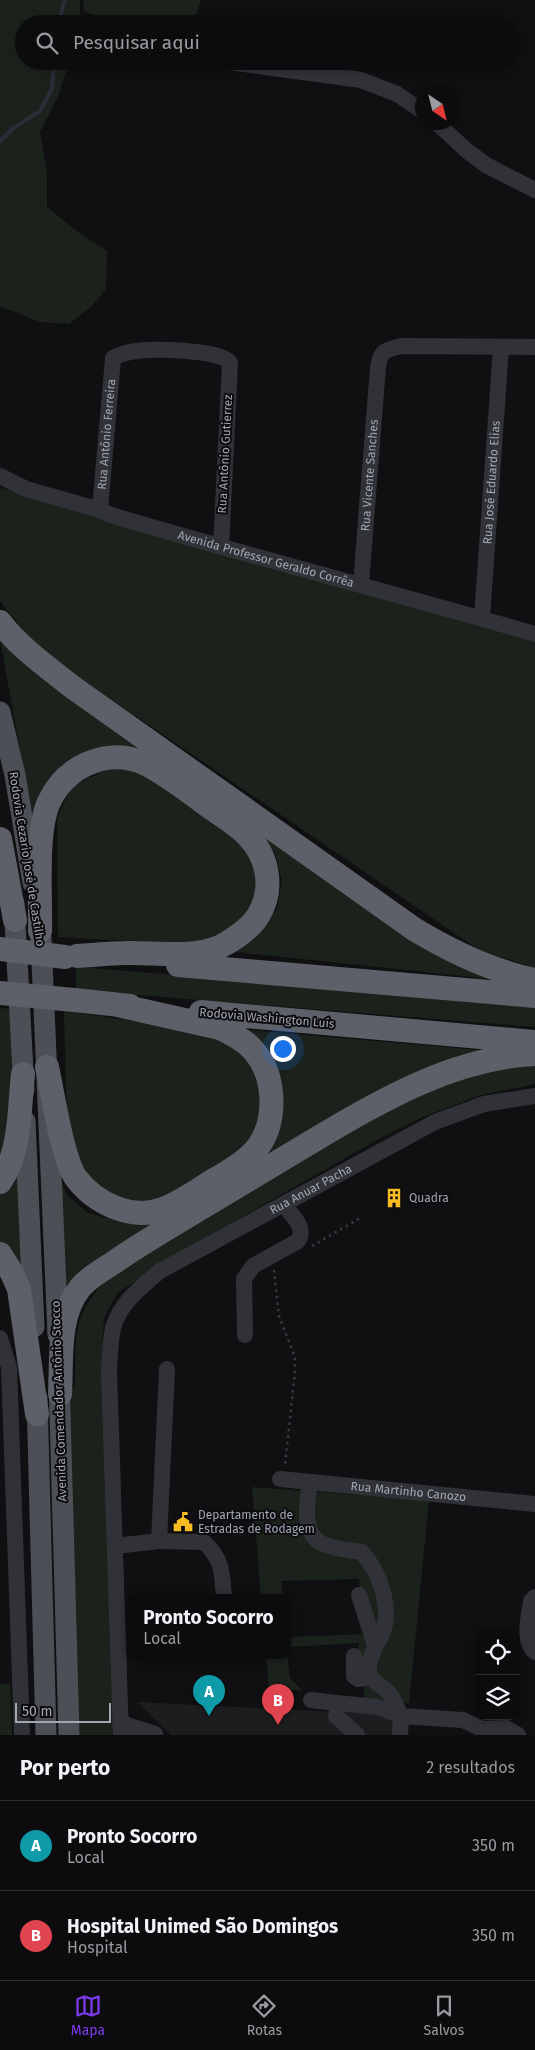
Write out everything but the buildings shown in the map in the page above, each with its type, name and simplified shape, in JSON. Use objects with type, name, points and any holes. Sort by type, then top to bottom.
[{"type":"highway","points":[[0,622],[10,635],[29,653],[71,686],[414,929],[477,963],[535,980]]},
{"type":"highway","points":[[40,931],[42,821],[49,801],[68,774],[88,762],[117,758],[145,764],[247,835],[262,855],[268,883],[266,900],[258,917],[226,944],[205,952],[166,954],[126,953],[71,957]]},
{"type":"highway","points":[[0,838],[15,920]]},
{"type":"highway","points":[[0,949],[71,957],[535,996]]},
{"type":"highway","name":"Rodovia Washington Luís","points":[[0,993],[535,1042]]},
{"type":"highway","points":[[47,1068],[67,1157],[74,1176],[87,1191],[101,1202],[119,1210],[141,1213],[160,1210],[180,1202],[244,1161],[258,1147],[265,1134],[270,1118],[272,1101],[270,1087],[256,1052],[232,1034],[220,1028],[114,1004]]},
{"type":"highway","points":[[60,1394],[63,1328],[68,1306],[80,1287],[104,1268],[189,1215],[369,1108],[398,1093],[470,1065],[514,1055],[535,1054]]},
{"type":"highway","points":[[0,1182],[7,1172],[14,1152],[23,1074]]},
{"type":"highway","points":[[0,1254],[19,1289],[37,1414]]},
{"type":"main road","name":"Rodovia Cezario José de Castilho","points":[[0,712],[15,775],[40,931],[47,1068]]},
{"type":"main road","name":"Rodovia Cezario José de Castilho","points":[[0,772],[10,834],[23,1074]]},
{"type":"main road","name":"Avenida Comendador Antônio Stocco","points":[[47,1068],[60,1394],[69,1735]]},
{"type":"main road","name":"Avenida Comendador Antônio Stocco","points":[[23,1074],[37,1414],[46,1735]]},
{"type":"street","points":[[288,70],[361,80],[397,94],[415,106]]},
{"type":"street","points":[[445,130],[486,165],[535,190]]},
{"type":"street","name":"Rua Vicente Sanches","points":[[361,584],[380,355],[386,349],[401,346],[501,347]]},
{"type":"street","points":[[501,347],[535,348]]},
{"type":"street","name":"Rua José Eduardo Elias","points":[[482,618],[501,347]]},
{"type":"street","name":"Rua Antônio Gutierrez","points":[[114,358],[136,350],[164,350],[210,353],[226,358],[229,361],[221,547]]},
{"type":"street","name":"Rua Antônio Ferreira","points":[[100,510],[114,358]]},
{"type":"street","name":"Avenida Professor Geraldo Corrêa","points":[[0,476],[26,489],[100,510],[111,515],[535,634]]},
{"type":"street","name":"Rua Anuar Pacha","points":[[120,1729],[109,1371],[114,1328],[122,1309],[136,1291],[160,1272],[435,1122],[484,1104],[535,1096]]},
{"type":"street","points":[[245,1335],[244,1279],[253,1266],[298,1241],[302,1234],[302,1229],[283,1204]]},
{"type":"street","points":[[2,1348],[9,1367],[15,1584],[22,1735]]},
{"type":"street","points":[[159,1540],[167,1369]]},
{"type":"street","name":"Rua Martinho Canozo","points":[[283,1472],[310,1482],[535,1504]]},
{"type":"street","points":[[310,1482],[307,1508],[311,1532],[315,1538],[321,1544],[331,1547],[362,1552],[377,1573],[384,1600],[385,1625],[374,1646],[369,1668],[371,1677],[378,1685],[387,1690],[401,1716],[400,1735]]},
{"type":"street","points":[[114,1546],[159,1540],[204,1542],[214,1552],[222,1567],[224,1594]]},
{"type":"street","points":[[359,1594],[374,1646]]},
{"type":"street","points":[[535,1596],[531,1601],[527,1638],[531,1649],[535,1652]]},
{"type":"street","points":[[354,1656],[354,1676],[358,1679],[371,1677]]},
{"type":"street","points":[[311,1700],[336,1709],[378,1707],[401,1716],[463,1720],[482,1729],[506,1728],[518,1735]]},
{"type":"street","points":[[336,1709],[357,1735]]},
{"type":"street","points":[[463,1720],[471,1735]]},
{"type":"street","points":[[120,1729],[154,1734]]},
{"type":"path","points":[[307,1248],[360,1218]]},
{"type":"path","points":[[271,1256],[279,1316],[295,1357],[295,1372],[283,1472]]},
{"type":"shaded area","points":[[0,0],[80,0],[80,15],[15,15],[15,70],[66,70],[59,94],[40,132],[47,173],[47,207],[79,233],[107,251],[106,289],[91,307],[69,324],[40,322],[0,306]]},
{"type":"shaded area","points":[[83,0],[201,0],[195,15],[93,15],[84,11]]},
{"type":"shaded area","points":[[0,488],[535,642],[535,968],[479,950],[39,650],[0,601]]},
{"type":"shaded area","points":[[0,639],[502,980],[235,952],[256,934],[277,909],[282,881],[275,853],[255,828],[125,749],[44,791],[32,815]]},
{"type":"shaded area","points":[[110,768],[147,770],[253,847],[260,908],[224,939],[190,944],[58,937],[57,818],[72,786]]},
{"type":"shaded area","points":[[76,967],[535,1004],[535,1027],[76,990]]},
{"type":"shaded area","points":[[0,1008],[13,1009],[14,1084],[0,1171]]},
{"type":"shaded area","points":[[64,1011],[216,1033],[245,1049],[260,1073],[259,1134],[236,1159],[146,1208],[88,1185],[67,1125]]},
{"type":"shaded area","points":[[248,1030],[491,1051],[60,1300],[57,1166],[66,1194],[88,1213],[117,1221],[148,1223],[277,1120]]},
{"type":"shaded area","points":[[535,1057],[535,1084],[481,1095],[425,1116],[382,1137],[200,1241],[117,1293],[104,1318],[102,1347],[115,1735],[75,1735],[67,1490],[70,1392],[75,1385],[79,1325],[89,1301],[112,1274],[420,1090]]},
{"type":"shaded area","points":[[20,1168],[26,1283],[0,1246],[0,1192]]},
{"type":"shaded area","points":[[252,1487],[429,1500],[409,1703],[364,1698],[363,1667],[358,1667],[359,1643],[291,1647],[291,1637],[365,1634],[359,1579],[281,1581],[283,1594],[261,1594]]},
{"type":"shaded area","points":[[266,1659],[288,1659],[290,1678],[303,1691],[269,1687]]},
{"type":"shaded area","points":[[10,1683],[12,1735],[0,1735],[0,1684]]},
{"type":"shaded area","points":[[137,1702],[396,1715],[395,1735],[171,1735]]},
{"type":"waterway","points":[[61,15],[65,0]]},
{"type":"waterway","points":[[0,141],[15,127],[40,111],[52,89],[53,70]]},
{"type":"place","name":"Quadra","points":[[394,1198]]},
{"type":"place","name":"Departamento de Estradas de Rodagem","points":[[183,1522]]},
{"type":"place","name":"Pronto Socorro","points":[[209,1716]]},
{"type":"place","name":"Hospital Unimed São Domingos","points":[[278,1725]]}]
